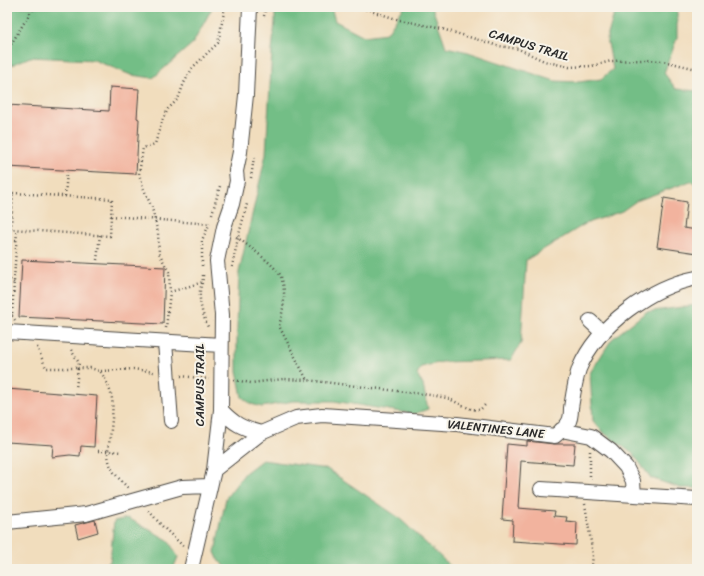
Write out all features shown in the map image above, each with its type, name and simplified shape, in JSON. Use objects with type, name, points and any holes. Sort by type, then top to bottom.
[{"type":"street","points":[[194,568],[214,470],[221,410],[216,345],[222,315],[217,261],[223,231],[232,204],[237,181],[236,171],[240,152],[246,95],[250,7]]},
{"type":"street","name":"VALENTINES LANE","points":[[214,470],[261,433],[296,418],[322,415],[457,424],[555,436],[569,422],[579,370],[603,333],[613,322],[633,307],[663,289],[684,280],[697,278]]},
{"type":"street","points":[[590,321],[603,333]]},
{"type":"street","points":[[7,332],[216,345]]},
{"type":"street","points":[[165,342],[171,421]]},
{"type":"street","points":[[221,410],[231,421],[249,430],[261,433]]},
{"type":"street","points":[[561,430],[591,436],[611,450],[626,467],[633,481],[634,495]]},
{"type":"street","points":[[7,522],[86,514],[182,487],[210,486]]},
{"type":"street","points":[[541,489],[697,499]]},
{"type":"path","points":[[7,51],[35,7]]},
{"type":"path","points":[[165,342],[170,292],[169,272],[159,253],[158,233],[152,208],[139,174],[143,148],[155,144],[162,120],[168,109],[178,99],[184,83],[193,67],[218,43],[224,7]]},
{"type":"path","name":"CAMPUS TRAIL","points":[[358,7],[400,20],[442,29],[499,46],[519,49],[544,61],[569,67],[592,66],[611,61],[643,60],[663,62],[697,69]]},
{"type":"path","points":[[65,196],[67,172]]},
{"type":"path","points":[[202,267],[202,240],[210,224],[222,180]]},
{"type":"path","points":[[13,193],[112,199],[111,216],[110,236],[11,229],[13,193]]},
{"type":"path","points":[[111,216],[210,224],[238,238],[268,261],[281,277],[284,297],[279,326],[307,380]]},
{"type":"path","points":[[97,260],[100,235]]},
{"type":"path","points":[[232,270],[238,238]]},
{"type":"path","points":[[7,239],[17,240]]},
{"type":"path","name":"CAMPUS TRAIL","points":[[203,274],[204,282],[200,291],[202,314],[216,345]]},
{"type":"path","points":[[7,278],[14,283]]},
{"type":"path","points":[[170,292],[204,282]]},
{"type":"path","points":[[7,308],[12,316]]},
{"type":"path","points":[[36,343],[46,368],[78,368],[76,389]]},
{"type":"path","points":[[100,371],[134,369]]},
{"type":"path","name":"CAMPUS TRAIL","points":[[211,374],[211,384]]},
{"type":"path","points":[[231,385],[231,379],[251,383],[283,379],[307,380],[447,398],[470,409],[480,410],[485,405]]},
{"type":"green space","points":[[7,7],[212,7],[193,43],[153,78],[131,75],[94,60],[30,57],[7,67]]},
{"type":"green space","points":[[275,7],[331,7],[335,21],[364,36],[387,33],[404,7],[432,7],[446,47],[468,52],[555,81],[579,82],[601,79],[613,69],[607,38],[616,7],[677,7],[677,38],[664,73],[676,89],[697,91],[697,185],[691,181],[636,201],[622,211],[585,224],[526,260],[521,343],[511,360],[442,362],[421,367],[417,374],[423,385],[428,409],[414,414],[334,401],[293,401],[262,407],[251,404],[242,397],[237,371],[239,272],[266,154]]},
{"type":"green space","points":[[697,305],[697,488],[680,488],[651,478],[633,454],[604,433],[593,421],[590,373],[612,339],[646,312]]},
{"type":"green space","points":[[262,460],[327,469],[398,517],[452,569],[228,569],[219,561],[215,552],[226,498],[245,473]]},
{"type":"green space","points":[[128,518],[168,540],[178,557],[173,569],[96,569],[110,562],[114,521]]},
{"type":"building","points":[[110,87],[139,89],[136,174],[7,167],[7,105],[109,111]]},
{"type":"building","points":[[664,198],[687,202],[684,228],[697,230],[697,253],[657,247]]},
{"type":"building","points":[[22,260],[165,267],[163,324],[19,317]]},
{"type":"building","points":[[7,389],[97,396],[94,447],[81,446],[80,456],[70,455],[52,457],[53,445],[7,442]]},
{"type":"building","points":[[527,441],[554,444],[575,444],[573,465],[521,461],[518,508],[555,511],[554,516],[567,517],[566,521],[577,522],[576,545],[512,541],[513,520],[502,519],[507,444],[527,446]]},
{"type":"building","points":[[95,520],[98,532],[78,538],[75,525]]}]
